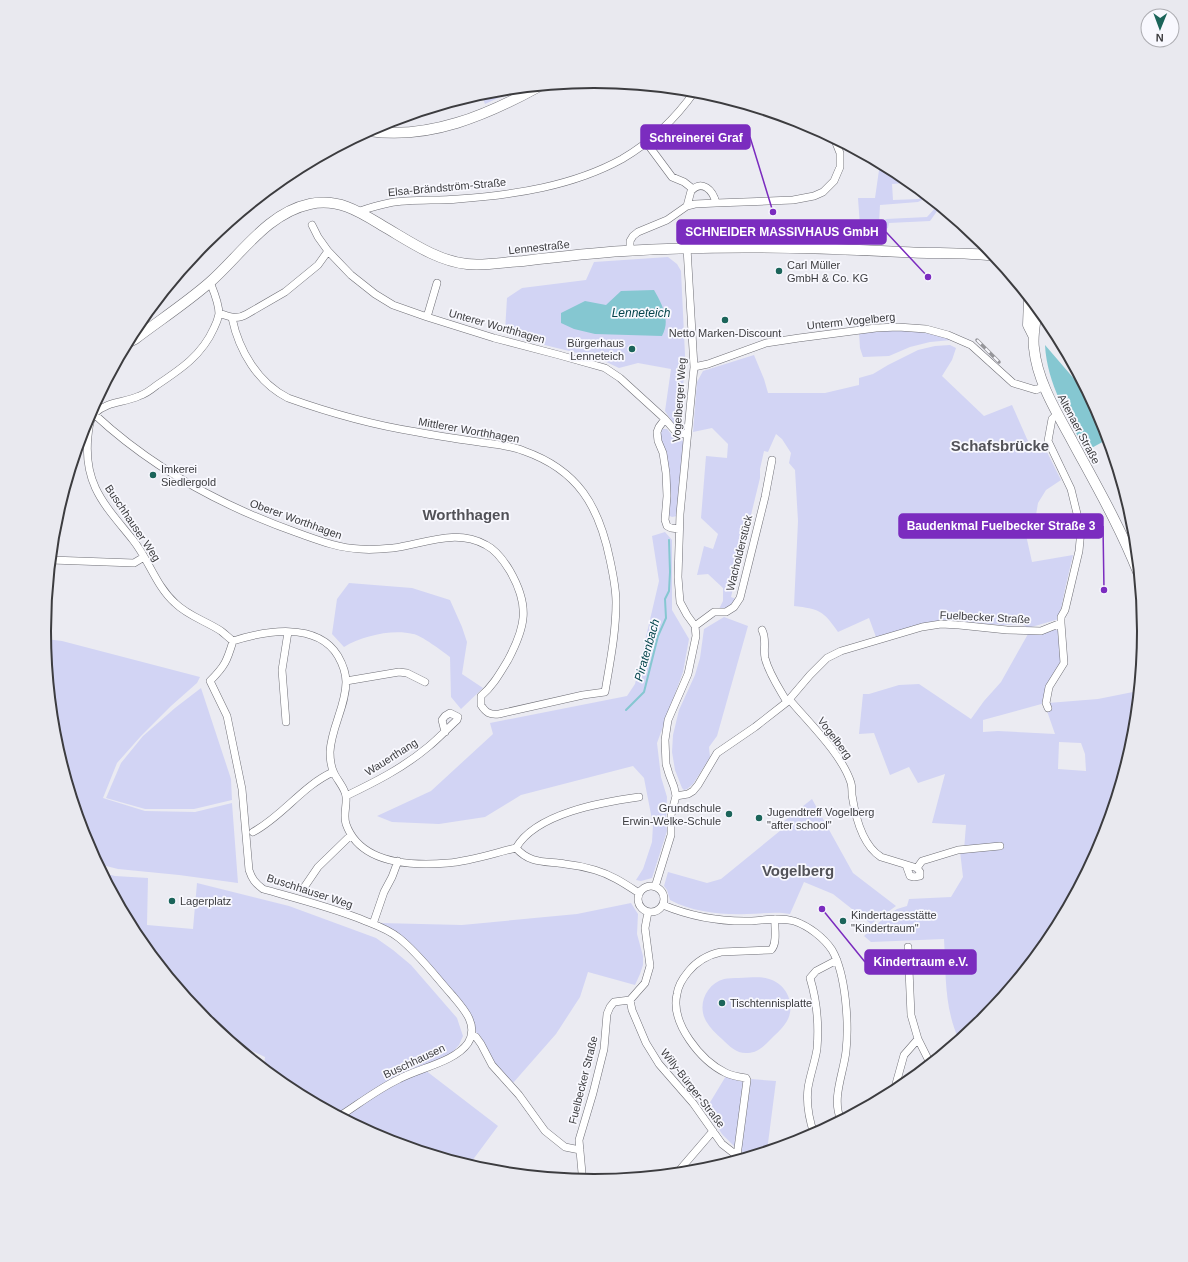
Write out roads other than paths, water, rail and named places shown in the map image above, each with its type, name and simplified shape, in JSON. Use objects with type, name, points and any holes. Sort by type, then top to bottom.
[{"type":"main road","points":[[380,132],[411,133],[434,129],[484,113],[524,93]]},
{"type":"main road","name":"Lennestraße","points":[[137,338],[210,282],[230,264],[253,239],[289,211],[312,204],[325,203],[345,206],[360,211],[429,252],[447,259],[467,264],[488,264],[630,251],[687,248],[795,248],[986,255]]},
{"type":"main road","name":"Altenaer Straße","points":[[1029,305],[1028,325],[1033,335]]},
{"type":"main road","name":"Altenaer Straße","points":[[1036,317],[1033,335],[1034,349],[1036,363],[1044,386],[1113,518],[1132,559]]},
{"type":"main road","name":"Lennestraße","points":[[141,332],[146,331]]},
{"type":"street","name":"Elsa-Brändström-Straße","points":[[360,211],[389,203],[457,200],[486,197],[563,183],[592,173],[611,165],[646,142],[672,120],[691,97]]},
{"type":"street","points":[[646,142],[672,177],[694,188]]},
{"type":"street","points":[[630,251],[630,241],[633,236],[638,232],[667,220],[686,206],[695,204],[793,200],[814,196],[823,192],[834,181],[840,167],[840,153],[837,146]]},
{"type":"street","points":[[686,206],[689,194],[694,188],[699,186],[706,187],[713,193],[716,203]]},
{"type":"street","name":"Unterer Worthhagen","points":[[312,224],[328,251],[351,275],[375,294],[393,305],[494,338],[605,368],[620,378],[665,419],[677,433],[687,434]]},
{"type":"street","name":"Vogelberger Weg","points":[[687,248],[694,366],[679,529],[678,590],[680,602],[686,615],[695,626]]},
{"type":"street","points":[[219,313],[232,318],[242,317],[285,292],[318,265],[328,251]]},
{"type":"street","points":[[98,411],[113,402],[141,396],[189,362],[200,352],[212,334],[219,313],[210,282]]},
{"type":"street","points":[[426,317],[437,284]]},
{"type":"street","name":"Mittlerer Worthhagen","points":[[232,318],[234,329],[244,352],[264,382],[276,392],[300,402],[370,422],[415,432],[505,446],[524,451],[544,460],[565,473],[587,496],[597,514],[608,547],[616,594],[613,649],[605,692],[583,695],[491,715],[484,710],[481,705],[481,696]]},
{"type":"street","name":"Unterm Vogelberg","points":[[694,366],[708,364],[766,343],[856,330],[898,327],[919,328],[948,335],[971,345],[1013,383],[1036,390],[1044,386]]},
{"type":"street","points":[[1048,708],[1046,703],[1049,687],[1064,663],[1061,617],[1065,610],[1079,551],[1081,530],[1071,489],[1048,441],[1052,419],[1058,414]]},
{"type":"street","name":"Oberer Worthhagen","points":[[96,415],[140,451],[178,478],[231,506],[328,544],[343,548],[394,548],[426,540],[467,538],[486,545],[499,555],[516,581],[523,603],[524,614],[523,626],[517,644],[495,682],[481,696]]},
{"type":"street","name":"Vogelberger Weg","points":[[665,419],[657,432],[658,441],[663,453],[666,473],[667,496],[665,520],[667,526],[679,529]]},
{"type":"street","name":"Buschhauser Weg","points":[[88,433],[88,463],[90,474],[96,490],[103,502],[134,542],[163,589],[174,603],[194,617],[222,632],[232,641],[227,662],[221,671],[210,681],[227,716],[242,789],[248,864],[255,883],[263,889],[339,911],[374,924],[384,928],[399,938],[419,957],[464,1010],[471,1024],[472,1035]]},
{"type":"street","name":"Wacholderstück","points":[[695,626],[714,612],[726,612],[734,607],[740,598],[765,497],[772,460]]},
{"type":"street","points":[[56,560],[134,563],[144,557]]},
{"type":"street","name":"Fuelbecker Straße","points":[[676,796],[688,794],[693,790],[698,785],[717,753],[755,727],[788,700],[827,658],[840,651],[922,627],[941,624],[1007,630],[1041,631],[1061,623]]},
{"type":"street","points":[[655,887],[671,835],[671,815],[676,796],[666,764],[665,740],[668,720],[688,674],[696,636],[695,626]]},
{"type":"street","points":[[762,630],[764,635],[767,666],[788,700]]},
{"type":"street","points":[[232,641],[258,634],[288,632],[315,637],[325,642],[334,650],[342,663],[346,681],[330,751],[333,772],[346,796],[346,822],[351,835],[372,854],[398,861],[413,863],[450,863],[516,848],[521,839],[538,826],[571,811],[589,806],[639,797]]},
{"type":"street","points":[[286,722],[282,670],[288,632]]},
{"type":"street","points":[[346,681],[399,672],[407,673],[425,682]]},
{"type":"street","name":"Vogelberg","points":[[788,700],[840,762],[851,783],[861,832],[867,843],[881,857],[914,866],[920,872],[920,876],[910,876],[906,865]]},
{"type":"street","name":"Wauerthang","points":[[346,796],[396,770],[423,751],[445,732]]},
{"type":"street","points":[[253,832],[265,824],[321,777],[333,772]]},
{"type":"street","name":"Buschhauser Weg","points":[[303,889],[318,866],[351,835]]},
{"type":"street","name":"Vogelberg","points":[[917,868],[922,861],[958,850],[1000,846]]},
{"type":"street","points":[[516,848],[522,855],[540,862],[575,865],[603,873],[622,881],[639,893]]},
{"type":"street","points":[[374,924],[384,892],[398,861]]},
{"type":"street","points":[[646,887],[655,887],[662,892],[664,900],[663,905],[655,912],[648,912],[641,908],[639,904],[639,893],[646,887]]},
{"type":"street","points":[[663,905],[679,912],[707,918],[751,921],[775,919],[794,921],[811,930],[829,947],[837,960],[843,984],[846,1009],[846,1050],[837,1099],[840,1115]]},
{"type":"street","points":[[630,1000],[645,982],[650,966],[645,928],[648,912]]},
{"type":"street","points":[[739,1154],[747,1080],[746,1078],[726,1073],[717,1068],[700,1054],[686,1035],[677,1013],[677,994],[683,979],[691,968],[712,954],[720,952],[774,949],[775,919]]},
{"type":"street","points":[[908,948],[911,1015],[918,1039],[928,1059]]},
{"type":"street","points":[[812,1128],[809,1119],[808,1098],[816,1049],[817,1007],[810,978],[816,971],[837,960]]},
{"type":"street","name":"Fuelbecker Straße","points":[[582,1174],[579,1140],[593,1094],[604,1049],[609,1010],[614,1002],[630,1000]]},
{"type":"street","name":"Willy-Bürger-Straße","points":[[630,1000],[632,1010],[651,1052],[659,1064],[703,1116],[722,1144],[736,1155]]},
{"type":"street","points":[[472,1035],[476,1037],[481,1044],[492,1065],[519,1095],[545,1131],[565,1147],[580,1150]]},
{"type":"street","name":"Buschhausen","points":[[344,1113],[369,1096],[399,1079],[451,1058],[466,1044],[472,1035]]},
{"type":"street","points":[[897,1082],[904,1055],[918,1039]]},
{"type":"street","points":[[683,1166],[713,1131]]},
{"type":"water","name":"Lenneteich","points":[[654,290],[666,318],[665,330],[662,336],[595,334],[574,329],[561,323],[561,313],[585,301],[606,305],[621,291]]},
{"type":"water","points":[[1045,345],[1075,380],[1096,423],[1103,442],[1086,451],[1054,387]]},
{"type":"waterway","name":"Piratenbach","points":[[626,710],[644,692],[658,636],[666,618],[665,599],[669,591],[670,572],[669,540]]},
{"type":"railway","points":[[977,340],[999,362]]},
{"type":"place","name":"Schreinerei Graf","points":[[773,212]]},
{"type":"place","name":"Carl Müller GmbH & Co. KG","points":[[779,271]]},
{"type":"place","name":"SCHNEIDER MASSIVHAUS GmbH","points":[[928,277]]},
{"type":"place","name":"Netto Marken-Discount","points":[[725,320]]},
{"type":"place","name":"Bürgerhaus Lenneteich","points":[[632,349]]},
{"type":"place","name":"Imkerei Siedlergold","points":[[153,475]]},
{"type":"place","name":"Baudenkmal Fuelbecker Straße 3","points":[[1104,590]]},
{"type":"place","name":"Grundschule Erwin-Welke-Schule","points":[[729,814]]},
{"type":"place","name":"Jugendtreff Vogelberg \"after school\"","points":[[759,818]]},
{"type":"place","name":"Lagerplatz","points":[[172,901]]},
{"type":"place","name":"Kindertraum e.V.","points":[[822,909]]},
{"type":"place","name":"Kindertagesstätte \"Kindertraum\"","points":[[843,921]]},
{"type":"place","name":"Tischtennisplatte","points":[[722,1003]]},
{"type":"district","name":"Schafsbrücke","points":[[1000,446]]},
{"type":"district","name":"Worthhagen","points":[[466,515]]},
{"type":"district","name":"Vogelberg","points":[[798,871]]}]
